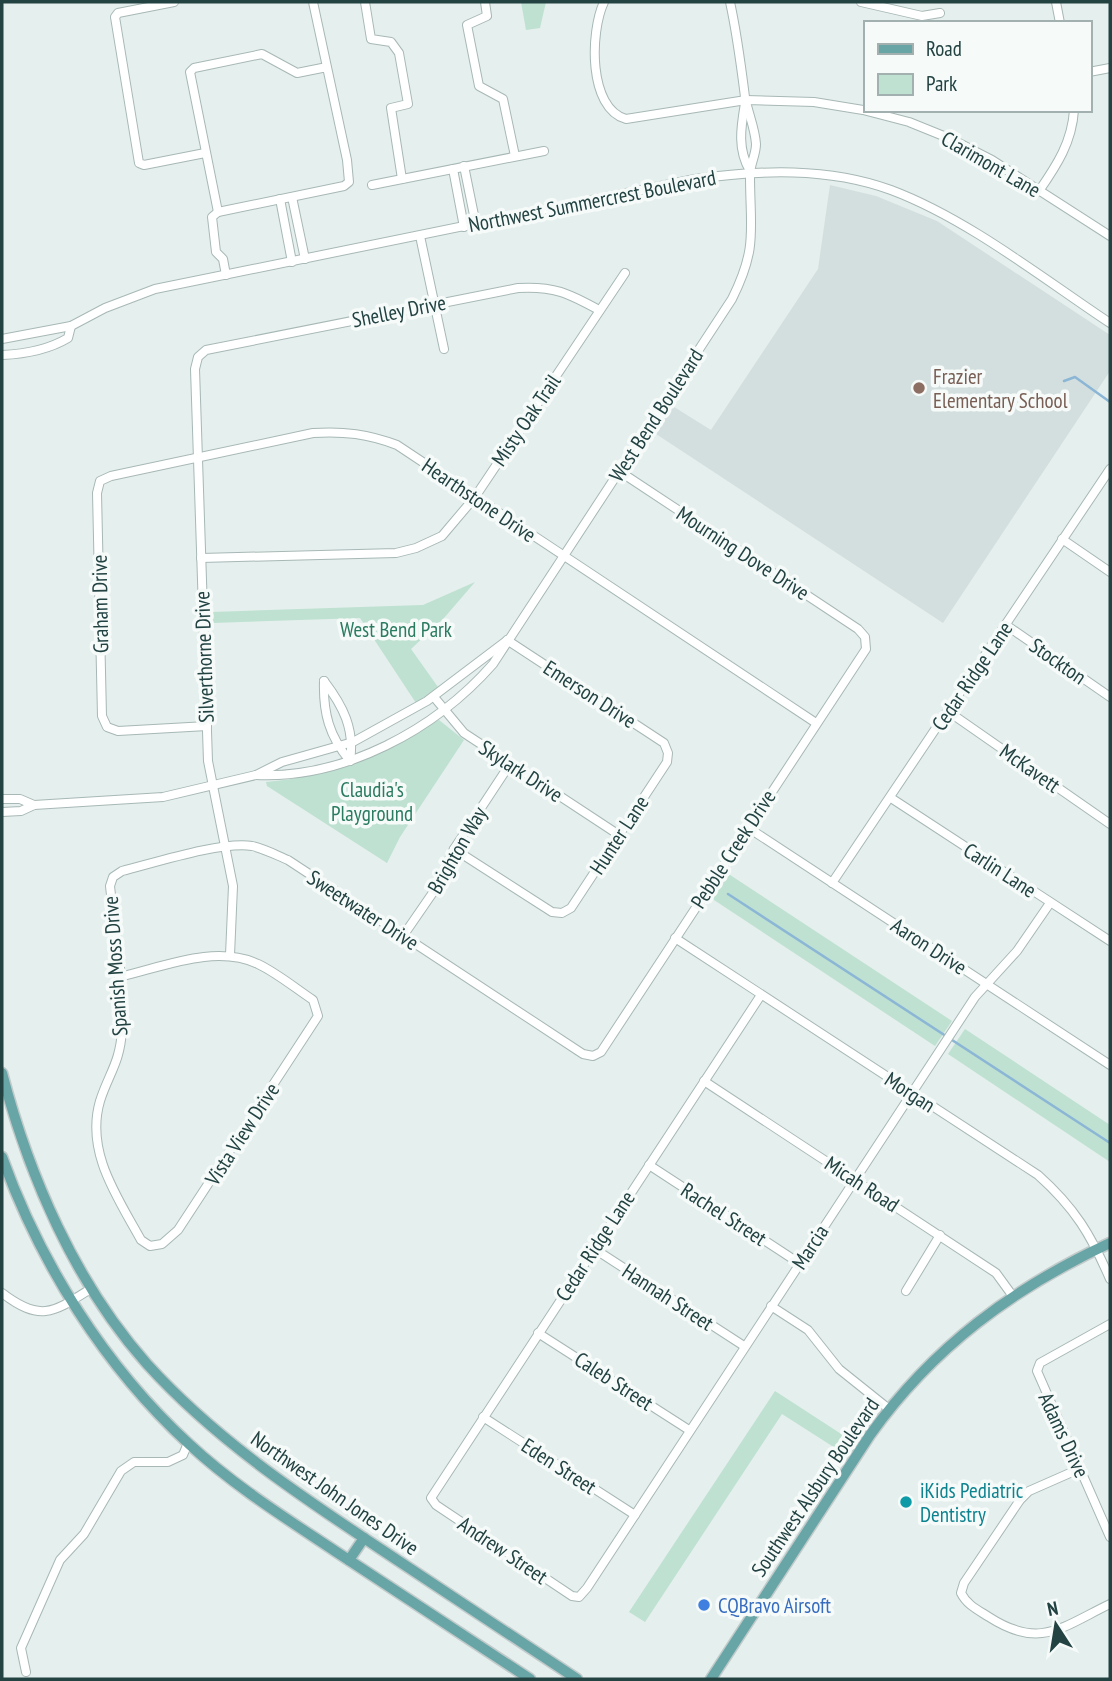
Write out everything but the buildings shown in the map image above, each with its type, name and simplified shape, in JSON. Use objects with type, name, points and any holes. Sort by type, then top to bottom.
[{"type":"main road","name":"Northwest John Jones Drive","points":[[2,1073],[29,1161],[56,1223],[92,1288],[148,1364],[199,1415],[277,1480],[578,1679]]},
{"type":"main road","points":[[2,1157],[35,1233],[97,1340],[128,1379],[188,1443],[249,1493],[530,1679]]},
{"type":"main road","name":"Southwest Alsbury Boulevard","points":[[711,1679],[889,1409],[946,1346],[1012,1295],[1055,1269],[1110,1243]]},
{"type":"main road","points":[[349,1560],[364,1538]]},
{"type":"street","points":[[174,2],[118,13],[115,17],[139,163],[144,165],[205,153]]},
{"type":"street","points":[[226,275],[213,237],[212,218],[218,212],[344,186],[350,175],[313,2]]},
{"type":"street","points":[[365,2],[371,38],[390,42],[399,53],[408,104],[391,107],[402,179]]},
{"type":"street","points":[[485,2],[487,16],[467,25],[476,74],[479,86],[503,99],[515,156]]},
{"type":"street","name":"Clarimont Lane","points":[[604,2],[594,45],[603,99],[614,116],[626,119],[746,100],[814,102],[909,122],[982,155],[1110,236]]},
{"type":"street","name":"West Bend Boulevard","points":[[730,2],[742,61],[746,100],[756,141],[756,157],[750,171]]},
{"type":"street","points":[[861,2],[922,16],[940,13]]},
{"type":"street","points":[[1056,2],[1060,21]]},
{"type":"street","points":[[218,212],[190,79],[194,68],[262,54],[297,73],[327,67]]},
{"type":"street","points":[[1091,72],[1110,68]]},
{"type":"street","name":"West Bend Boulevard","points":[[256,775],[286,777],[350,761],[401,738],[443,710],[484,674],[732,299],[745,273],[754,235],[750,171],[743,159],[740,145],[746,100]]},
{"type":"street","points":[[1039,191],[1060,161],[1070,136],[1074,112]]},
{"type":"street","points":[[372,184],[544,151]]},
{"type":"street","points":[[464,166],[476,225]]},
{"type":"street","points":[[453,169],[464,227]]},
{"type":"street","name":"Northwest Summercrest Boulevard","points":[[2,339],[71,326],[105,308],[155,289],[695,179],[750,171],[816,174],[890,190],[939,212],[1110,323]]},
{"type":"street","points":[[292,197],[305,259]]},
{"type":"street","points":[[280,199],[292,262]]},
{"type":"street","points":[[420,236],[444,349]]},
{"type":"street","name":"Misty Oak Trail","points":[[201,558],[396,553],[416,548],[442,536],[475,497],[625,273]]},
{"type":"street","name":"Shelley Drive","points":[[198,357],[206,350],[518,288],[543,287],[565,291],[599,310]]},
{"type":"street","name":"Northwest Summercrest Boulevard","points":[[2,355],[30,352],[61,342],[68,338],[71,326]]},
{"type":"street","name":"Silverthorne Drive","points":[[198,357],[195,369],[207,726],[212,785],[233,886],[230,955]]},
{"type":"street","name":"Hearthstone Drive","points":[[100,481],[111,475],[313,433],[343,431],[370,435],[397,445],[816,723]]},
{"type":"street","name":"Cedar Ridge Lane","points":[[832,883],[1110,469]]},
{"type":"street","name":"Mourning Dove Drive","points":[[619,471],[858,629],[865,637]]},
{"type":"street","name":"Graham Drive","points":[[100,481],[97,494],[102,716],[107,727],[118,731],[207,726]]},
{"type":"street","points":[[1062,539],[1110,572]]},
{"type":"street","name":"Stockton","points":[[1006,625],[1110,697]]},
{"type":"street","name":"Pebble Creek Drive","points":[[593,1056],[601,1052],[866,649],[865,637]]},
{"type":"street","name":"West Bend Boulevard","points":[[2,812],[21,811],[34,805],[123,802],[212,785],[256,775],[282,762],[353,742],[434,697],[507,640]]},
{"type":"street","name":"Emerson Drive","points":[[507,640],[664,743],[668,753]]},
{"type":"street","points":[[324,681],[341,703],[353,742],[350,761],[337,746],[324,709],[324,681]]},
{"type":"street","name":"Skylark Drive","points":[[434,697],[464,733],[619,835]]},
{"type":"street","name":"McKavett","points":[[949,712],[1110,824]]},
{"type":"street","name":"Hunter Lane","points":[[454,849],[552,912],[562,913],[571,908],[667,762],[668,753]]},
{"type":"street","name":"Brighton Way","points":[[403,936],[434,891],[454,849],[510,764]]},
{"type":"street","name":"Carlin Lane","points":[[891,798],[1110,941]]},
{"type":"street","name":"West Bend Boulevard","points":[[2,799],[20,799],[34,805]]},
{"type":"street","name":"Aaron Drive","points":[[747,827],[1110,1065]]},
{"type":"street","name":"Sweetwater Drive","points":[[113,877],[122,870],[226,847],[250,846],[288,860],[583,1054],[593,1056]]},
{"type":"street","name":"Spanish Moss Drive","points":[[113,877],[110,886],[122,1028],[116,1068],[100,1102],[97,1147],[105,1174],[141,1240],[150,1246]]},
{"type":"street","name":"Marcia","points":[[579,1597],[943,1046],[987,984],[1017,951],[1050,903]]},
{"type":"street","name":"Morgan","points":[[676,938],[1038,1175],[1065,1199],[1097,1250],[1110,1279]]},
{"type":"street","points":[[119,977],[205,957],[230,955]]},
{"type":"street","name":"Vista View Drive","points":[[150,1246],[162,1244],[178,1230],[318,1016],[318,1008],[313,1000],[260,965],[230,955]]},
{"type":"street","name":"Cedar Ridge Lane","points":[[431,1498],[761,995]]},
{"type":"street","name":"Micah Road","points":[[704,1081],[996,1273],[1012,1295]]},
{"type":"street","name":"Rachel Street","points":[[649,1165],[799,1263]]},
{"type":"street","points":[[906,1291],[940,1235]]},
{"type":"street","name":"Hannah Street","points":[[593,1248],[744,1346]]},
{"type":"street","points":[[2,1293],[30,1312],[45,1313],[92,1288]]},
{"type":"street","points":[[771,1306],[808,1329],[839,1369],[889,1409]]},
{"type":"street","name":"Adams Drive","points":[[1110,1324],[1040,1363],[1037,1371],[1110,1537]]},
{"type":"street","name":"Caleb Street","points":[[538,1333],[690,1430]]},
{"type":"street","name":"Eden Street","points":[[483,1417],[635,1515]]},
{"type":"street","points":[[26,1671],[21,1648],[60,1560],[84,1534],[121,1471],[134,1462],[167,1462],[183,1455],[188,1443]]},
{"type":"street","points":[[1079,1469],[1029,1491],[1020,1500],[964,1583],[961,1593],[965,1601],[1012,1632],[1031,1635],[1052,1632],[1110,1604]]},
{"type":"street","name":"Andrew Street","points":[[431,1498],[436,1505],[572,1596],[579,1597]]},
{"type":"shaded area","name":"Frazier Elementary School","points":[[830,185],[876,196],[937,221],[1110,335],[1110,371],[943,623],[653,432],[671,405],[711,430],[818,269]]},
{"type":"green space","points":[[521,2],[546,2],[540,28],[526,30]]},
{"type":"green space","name":"West Bend Park","points":[[475,582],[444,618],[411,649],[438,687],[416,703],[360,618],[212,623],[212,612],[423,605]]},
{"type":"green space","name":"Claudia's Playground","points":[[439,720],[464,740],[400,837],[387,863],[267,786],[266,782],[317,774],[365,759]]},
{"type":"green space","points":[[724,871],[952,1021],[935,1046],[708,896]]},
{"type":"green space","points":[[965,1029],[1110,1125],[1110,1162],[948,1054]]},
{"type":"green space","points":[[775,1391],[852,1441],[843,1453],[782,1414],[645,1622],[629,1612]]},
{"type":"waterway","points":[[1064,381],[1075,377],[1110,402]]},
{"type":"waterway","points":[[728,894],[1110,1143]]},
{"type":"place","name":"Frazier Elementary School","points":[[919,388]]},
{"type":"place","name":"iKids Pediatric Dentistry","points":[[906,1502]]},
{"type":"place","name":"CQBravo Airsoft","points":[[704,1605]]}]
